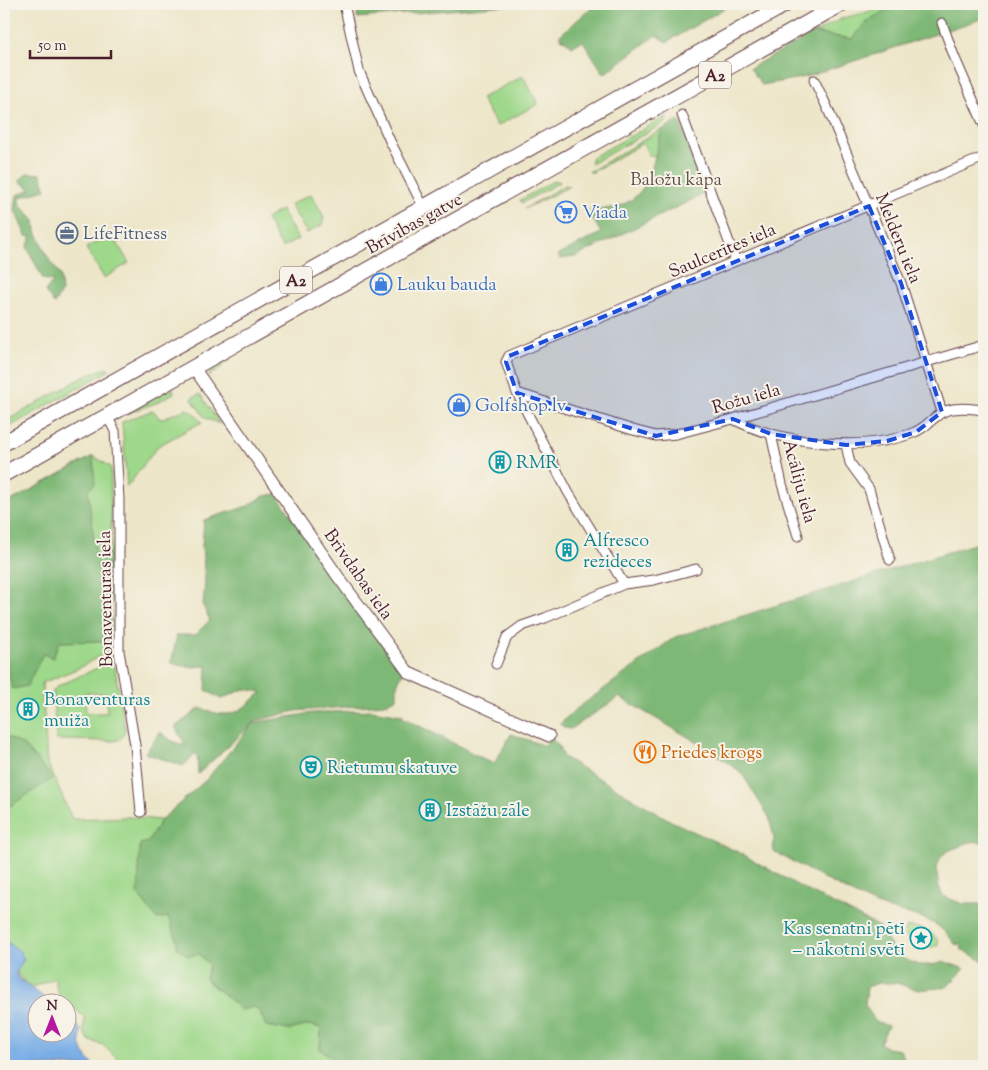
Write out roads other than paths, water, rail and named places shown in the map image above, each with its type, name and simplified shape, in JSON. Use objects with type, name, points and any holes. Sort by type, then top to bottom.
[{"type":"highway","name":"Brīvības gatve","points":[[4,443],[786,4]]},
{"type":"highway","name":"Brīvības gatve","points":[[4,474],[841,4]]},
{"type":"street","points":[[344,4],[359,71],[390,141],[424,208]]},
{"type":"street","points":[[942,23],[954,56],[984,124]]},
{"type":"street","name":"Melderu iela","points":[[814,80],[901,283],[942,412]]},
{"type":"street","points":[[682,115],[736,261]]},
{"type":"street","name":"Saulcerītes iela","points":[[624,584],[587,527],[517,393],[506,362],[509,356],[984,157]]},
{"type":"street","name":"Rožu iela","points":[[517,393],[656,436],[676,434],[734,419],[984,345]]},
{"type":"street","name":"Brīvdabas iela","points":[[194,368],[339,578],[409,673],[549,736]]},
{"type":"street","points":[[734,419],[751,428],[771,434],[846,445],[887,441],[916,432],[942,412],[952,409],[984,410]]},
{"type":"street","name":"Bonaventuras iela","points":[[107,416],[115,431],[119,499],[119,651],[135,745],[140,812]]},
{"type":"street","name":"Acāliju iela","points":[[771,434],[782,484],[798,536]]},
{"type":"street","points":[[846,445],[850,463],[868,489],[890,560]]},
{"type":"street","points":[[496,664],[507,637],[522,626],[624,584],[654,580],[696,570]]},
{"type":"water","points":[[8,943],[19,950],[24,959],[16,973],[18,978],[37,992],[28,992],[28,1042],[78,1042],[78,1026],[81,1032],[83,1051],[94,1066],[4,1066],[4,945]]},
{"type":"place","name":"Viada","points":[[566,212]]},
{"type":"place","name":"LifeFitness","points":[[67,233]]},
{"type":"place","name":"Lauku bauda","points":[[381,284]]},
{"type":"place","name":"Golfshop.lv","points":[[459,405]]},
{"type":"place","name":"RMR","points":[[500,462]]},
{"type":"place","name":"Alfresco rezideces","points":[[567,550]]},
{"type":"place","name":"Bonaventuras muiža","points":[[28,709]]},
{"type":"place","name":"Priedes krogs","points":[[645,752]]},
{"type":"place","name":"Rietumu skatuve","points":[[311,767]]},
{"type":"place","name":"Izstāžu zāle","points":[[430,810]]},
{"type":"place","name":"Kas senatni pētī – nākotni svētī","points":[[921,938]]},
{"type":"park label","name":"Baložu kāpa","points":[[676,179]]}]
